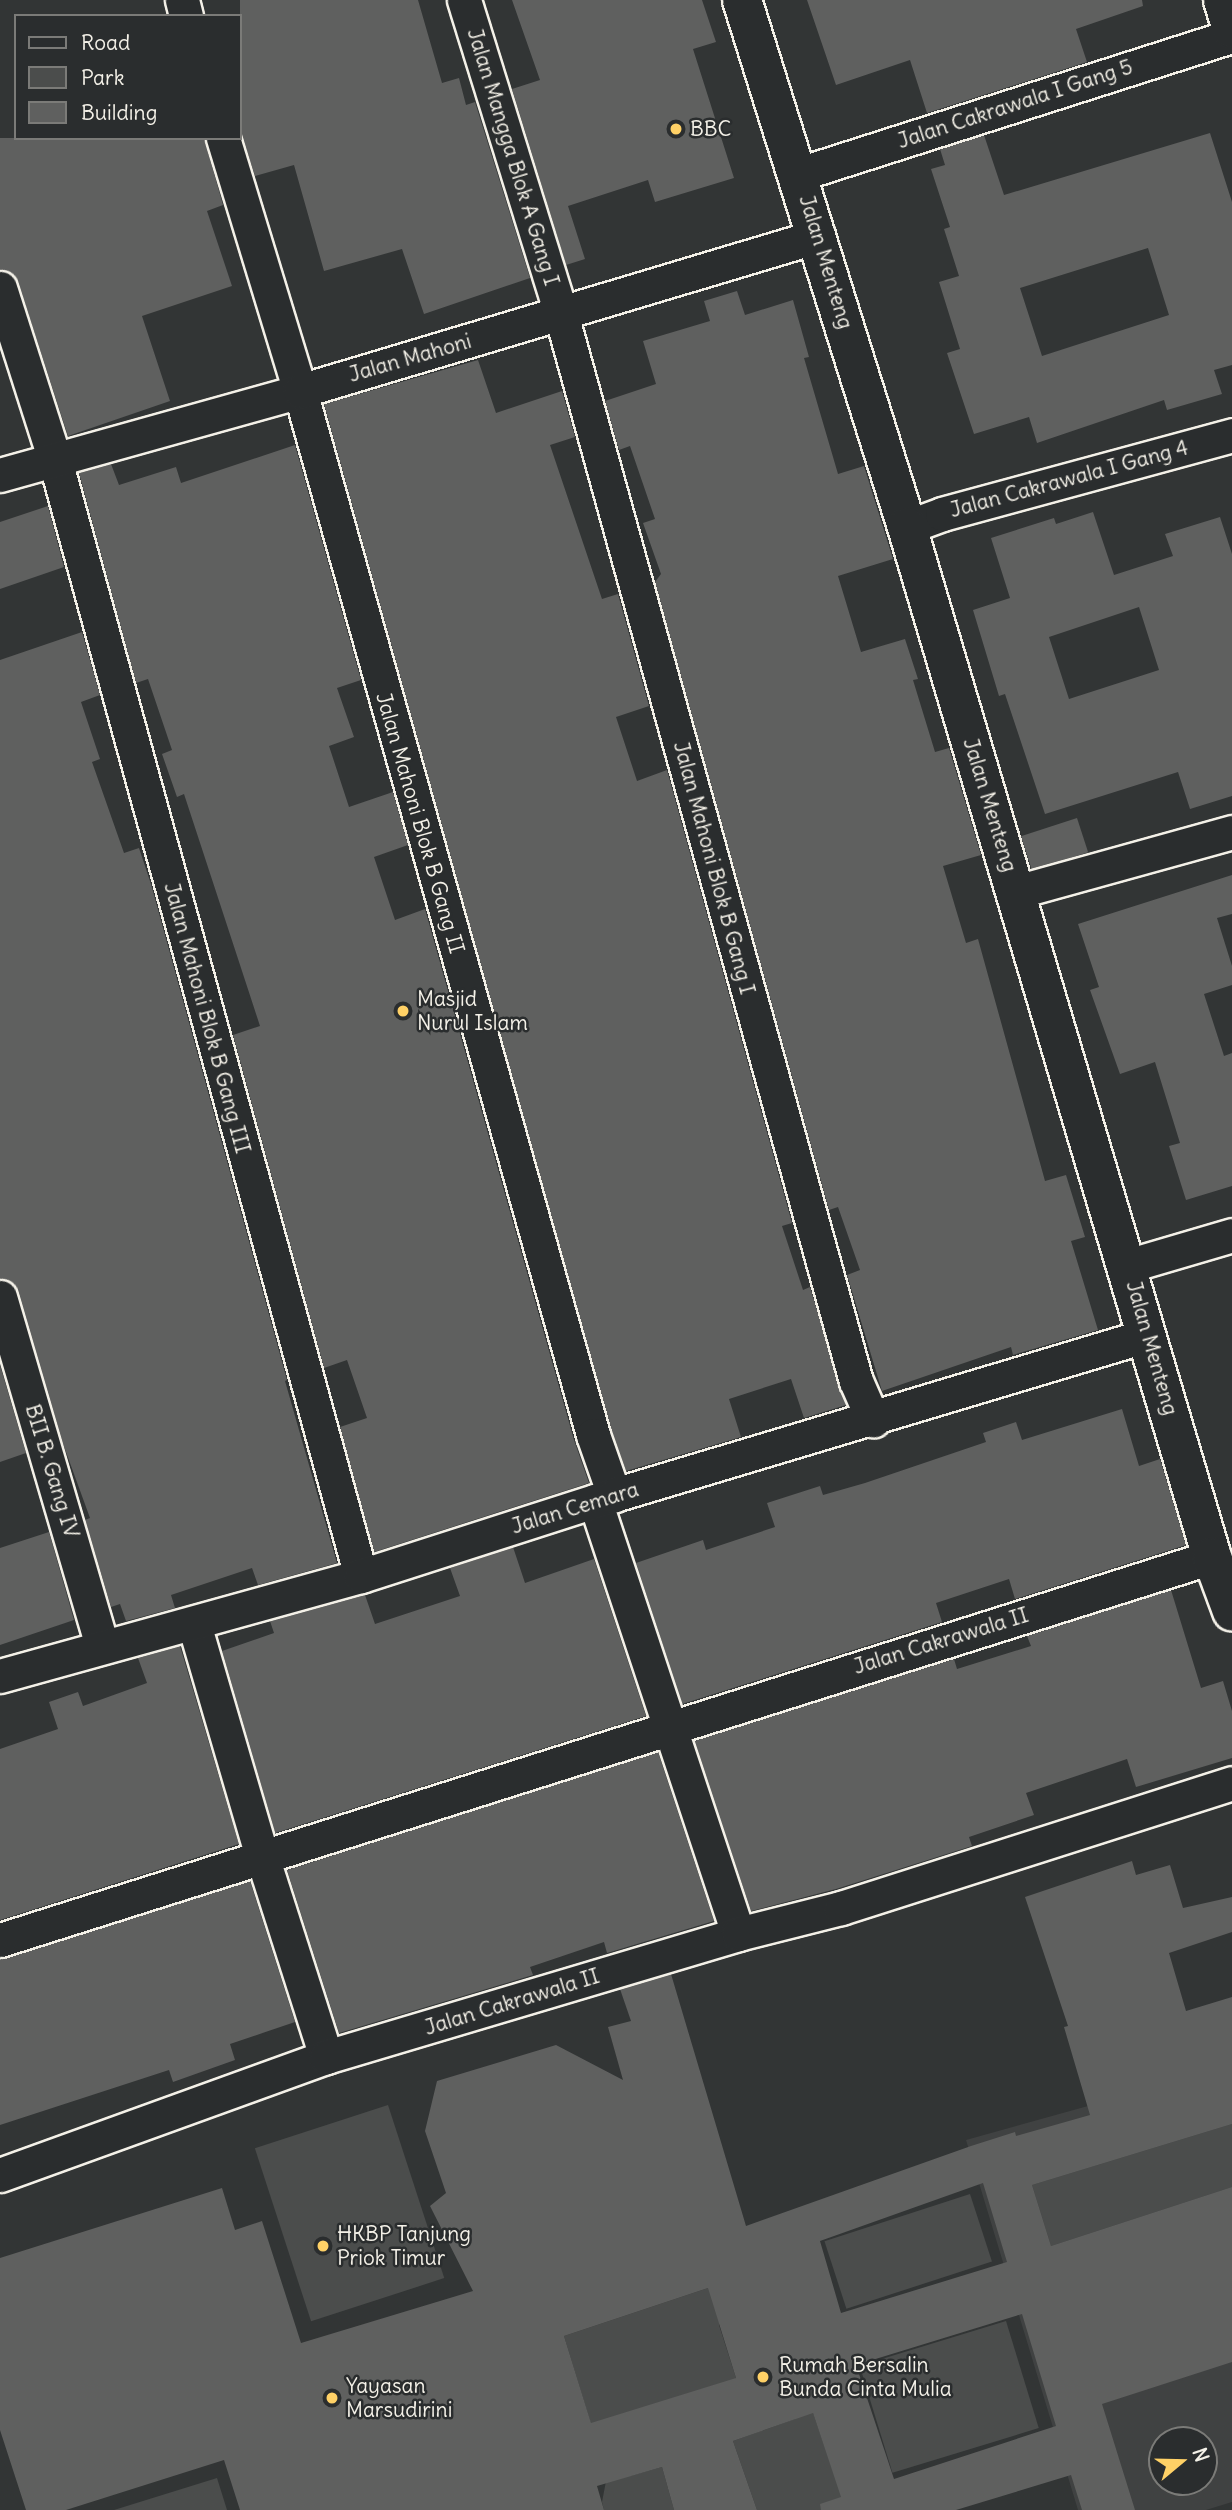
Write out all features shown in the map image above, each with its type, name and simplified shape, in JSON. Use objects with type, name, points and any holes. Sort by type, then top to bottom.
[{"type":"street","name":"Jalan Mangga Blok A Gang I","points":[[464,0],[561,314]]},
{"type":"street","name":"Jalan Menteng","points":[[742,0],[799,174],[907,527],[1212,1556],[1232,1611]]},
{"type":"street","points":[[1223,0],[1232,29]]},
{"type":"street","name":"Jalan Cakrawala I Gang 5","points":[[799,174],[1232,36]]},
{"type":"street","name":"Jalan Mahoni Blok B Gang II","points":[[224,140],[300,391],[593,1435],[604,1498]]},
{"type":"street","name":"Jalan Mahoni","points":[[0,475],[300,391],[818,236]]},
{"type":"street","name":"Jalan Mahoni Blok B Gang III","points":[[0,288],[55,460],[361,1576]]},
{"type":"street","name":"Jalan Mahoni Blok B Gang I","points":[[561,314],[856,1381],[873,1420]]},
{"type":"street","name":"Jalan Cakrawala I Gang 4","points":[[907,527],[942,514],[1232,435]]},
{"type":"street","points":[[1016,892],[1232,832]]},
{"type":"street","points":[[1128,1266],[1232,1235]]},
{"type":"street","name":"BII B. Gang IV","points":[[0,1297],[102,1645]]},
{"type":"street","name":"Jalan Cemara","points":[[0,1676],[102,1645],[194,1624],[361,1576],[604,1498],[873,1420],[1148,1335]]},
{"type":"street","points":[[604,1498],[671,1725],[738,1934]]},
{"type":"street","name":"Jalan Cakrawala II","points":[[0,1940],[671,1725],[1212,1556]]},
{"type":"street","points":[[194,1624],[262,1856],[326,2057]]},
{"type":"street","name":"Jalan Cakrawala II","points":[[0,2175],[326,2057],[738,1934],[841,1908],[1232,1783]]},
{"type":"shaded area","points":[[1232,2066],[1232,2502],[1206,2510],[1078,2510],[966,2140]]},
{"type":"green space","points":[[388,2105],[444,2278],[311,2321],[255,2148]]},
{"type":"green space","points":[[1232,2124],[1232,2187],[1051,2246],[1032,2185]]},
{"type":"green space","points":[[970,2194],[992,2262],[846,2309],[824,2241]]},
{"type":"green space","points":[[765,2269],[719,2325],[736,2378],[630,2476],[662,2467],[674,2510],[604,2510],[602,2502],[607,2476],[564,2336]]},
{"type":"green space","points":[[1006,2321],[1039,2428],[892,2473],[860,2366]]},
{"type":"green space","points":[[802,2380],[846,2510],[757,2510],[733,2441],[795,2419]]},
{"type":"green space","points":[[217,2478],[227,2510],[114,2510]]},
{"type":"building","points":[[240,0],[418,0],[442,83],[459,78],[466,105],[475,102],[530,278],[424,314],[402,249],[324,271],[294,165],[255,176],[242,136]]},
{"type":"building","points":[[512,0],[702,0],[716,42],[693,49],[734,178],[655,202],[648,180],[568,206],[585,259],[566,265],[512,89],[540,80]]},
{"type":"building","points":[[807,0],[1142,0],[1143,6],[1076,29],[1087,62],[927,113],[910,60],[836,85]]},
{"type":"building","points":[[1210,133],[1232,202],[1232,365],[1214,370],[1222,394],[1167,410],[1164,400],[1037,443],[1029,417],[974,434],[947,353],[960,349],[939,282],[959,276],[944,229],[950,227],[931,169],[945,165],[940,149],[984,135],[1004,195]],"holes":[[[1148,248],[1169,315],[1042,356],[1020,288]]]},
{"type":"building","points":[[0,138],[205,140],[223,205],[207,211],[232,286],[142,316],[170,401],[68,436],[18,282],[12,273],[0,269]]},
{"type":"building","points":[[737,291],[745,315],[793,300],[809,357],[804,358],[838,474],[864,466],[893,559],[838,576],[861,652],[905,639],[918,679],[913,680],[935,752],[949,748],[981,855],[943,866],[966,943],[978,939],[1045,1181],[1066,1175],[1085,1237],[1071,1241],[1098,1330],[1013,1355],[1011,1347],[882,1391],[847,1275],[860,1270],[838,1207],[829,1210],[655,582],[661,574],[643,523],[655,519],[630,446],[619,450],[605,401],[656,384],[643,341],[710,321],[704,301]]},
{"type":"building","points":[[478,360],[496,413],[562,391],[575,437],[550,445],[602,599],[618,594],[649,706],[616,717],[637,781],[667,770],[792,1223],[782,1226],[803,1290],[810,1287],[846,1405],[804,1418],[791,1379],[729,1399],[741,1437],[626,1471],[611,1429],[324,404]]},
{"type":"building","points":[[295,445],[361,680],[337,688],[354,737],[329,746],[349,807],[393,792],[408,845],[374,857],[395,920],[425,909],[574,1440],[589,1483],[374,1552],[340,1427],[367,1418],[347,1360],[324,1368],[233,1035],[260,1026],[184,794],[177,797],[162,754],[172,750],[148,679],[136,683],[79,473],[111,464],[119,485],[176,467],[181,483]]},
{"type":"building","points":[[48,506],[64,567],[0,589],[0,522]]},
{"type":"building","points":[[1093,512],[1114,575],[1173,556],[1165,534],[1220,517],[1232,554],[1232,796],[1190,809],[1178,772],[1045,814],[1005,694],[999,696],[973,610],[1010,598],[991,538],[1054,518],[1056,524]],"holes":[[[1139,607],[1159,670],[1069,699],[1049,637]]]},
{"type":"building","points":[[82,632],[100,695],[81,702],[100,759],[92,762],[124,853],[139,848],[151,884],[337,1563],[258,1585],[252,1568],[171,1595],[175,1608],[126,1621],[120,1604],[111,1607],[85,1520],[90,1518],[62,1441],[18,1292],[13,1283],[0,1278],[0,660]]},
{"type":"building","points":[[1077,818],[1088,852],[1032,870],[1021,836]]},
{"type":"building","points":[[1232,875],[1232,914],[1217,918],[1232,966],[1232,985],[1204,994],[1224,1056],[1232,1053],[1232,1186],[1186,1200],[1169,1146],[1180,1143],[1155,1062],[1120,1074],[1090,990],[1099,987],[1078,924]]},
{"type":"building","points":[[0,1365],[26,1453],[0,1462]]},
{"type":"building","points":[[1122,1409],[1139,1466],[1160,1459],[1186,1545],[1015,1599],[1009,1579],[936,1603],[942,1622],[682,1704],[636,1563],[703,1540],[706,1550],[775,1527],[767,1503],[820,1486],[823,1495],[865,1483],[986,1442],[983,1433],[1016,1422],[1022,1440]]},
{"type":"building","points":[[49,1532],[74,1620],[0,1645],[0,1548]]},
{"type":"building","points":[[513,1547],[525,1583],[594,1559],[646,1716],[275,1833],[222,1651],[274,1633],[270,1621],[365,1595],[375,1624],[460,1596],[450,1568]]},
{"type":"building","points":[[1171,1590],[1201,1688],[1223,1681],[1232,1711],[1232,1758],[1136,1787],[1127,1759],[1026,1793],[1034,1815],[969,1837],[972,1846],[836,1889],[751,1911],[694,1741],[954,1659],[957,1669],[1031,1646],[1027,1636]]},
{"type":"building","points":[[180,1646],[239,1844],[0,1920],[0,1749],[58,1729],[49,1702],[78,1692],[83,1706],[147,1683],[138,1658]]},
{"type":"building","points":[[658,1752],[714,1921],[607,1953],[604,1942],[530,1967],[533,1975],[339,2033],[287,1870]]},
{"type":"building","points":[[1132,1861],[1136,1875],[1170,1865],[1183,1908],[1232,1897],[1232,1932],[1169,1953],[1186,2011],[1232,1997],[1232,2124],[1032,2185],[1051,2246],[1232,2187],[1232,2362],[1102,2404],[1135,2510],[1082,2510],[1071,2475],[956,2510],[821,2510],[820,2504],[841,2497],[813,2413],[733,2441],[757,2510],[674,2510],[662,2467],[597,2486],[604,2510],[240,2510],[224,2460],[66,2510],[26,2510],[0,2430],[0,2258],[222,2188],[235,2230],[262,2221],[301,2343],[473,2291],[430,2206],[446,2193],[425,2131],[437,2081],[556,2045],[623,2080],[608,2027],[631,2021],[620,1989],[671,1974],[746,2226],[971,2146],[1015,2132],[1016,2136],[1090,2115],[1064,2027],[1068,2026],[1025,1897]],"holes":[[[983,2183],[1007,2262],[841,2313],[820,2241]],[[708,2288],[736,2378],[591,2423],[564,2336]],[[1022,2314],[1056,2426],[894,2479],[856,2365]]]},
{"type":"building","points":[[250,1881],[295,2022],[230,2044],[235,2060],[173,2082],[169,2070],[0,2125],[0,1959]]},
{"type":"place","name":"BBC","points":[[676,129]]},
{"type":"place","name":"Masjid Nurul Islam","points":[[403,1011]]},
{"type":"place","name":"HKBP Tanjung Priok Timur","points":[[323,2246]]},
{"type":"place","name":"Rumah Bersalin Bunda Cinta Mulia","points":[[763,2377]]},
{"type":"place","name":"Yayasan Marsudirini","points":[[332,2398]]}]
